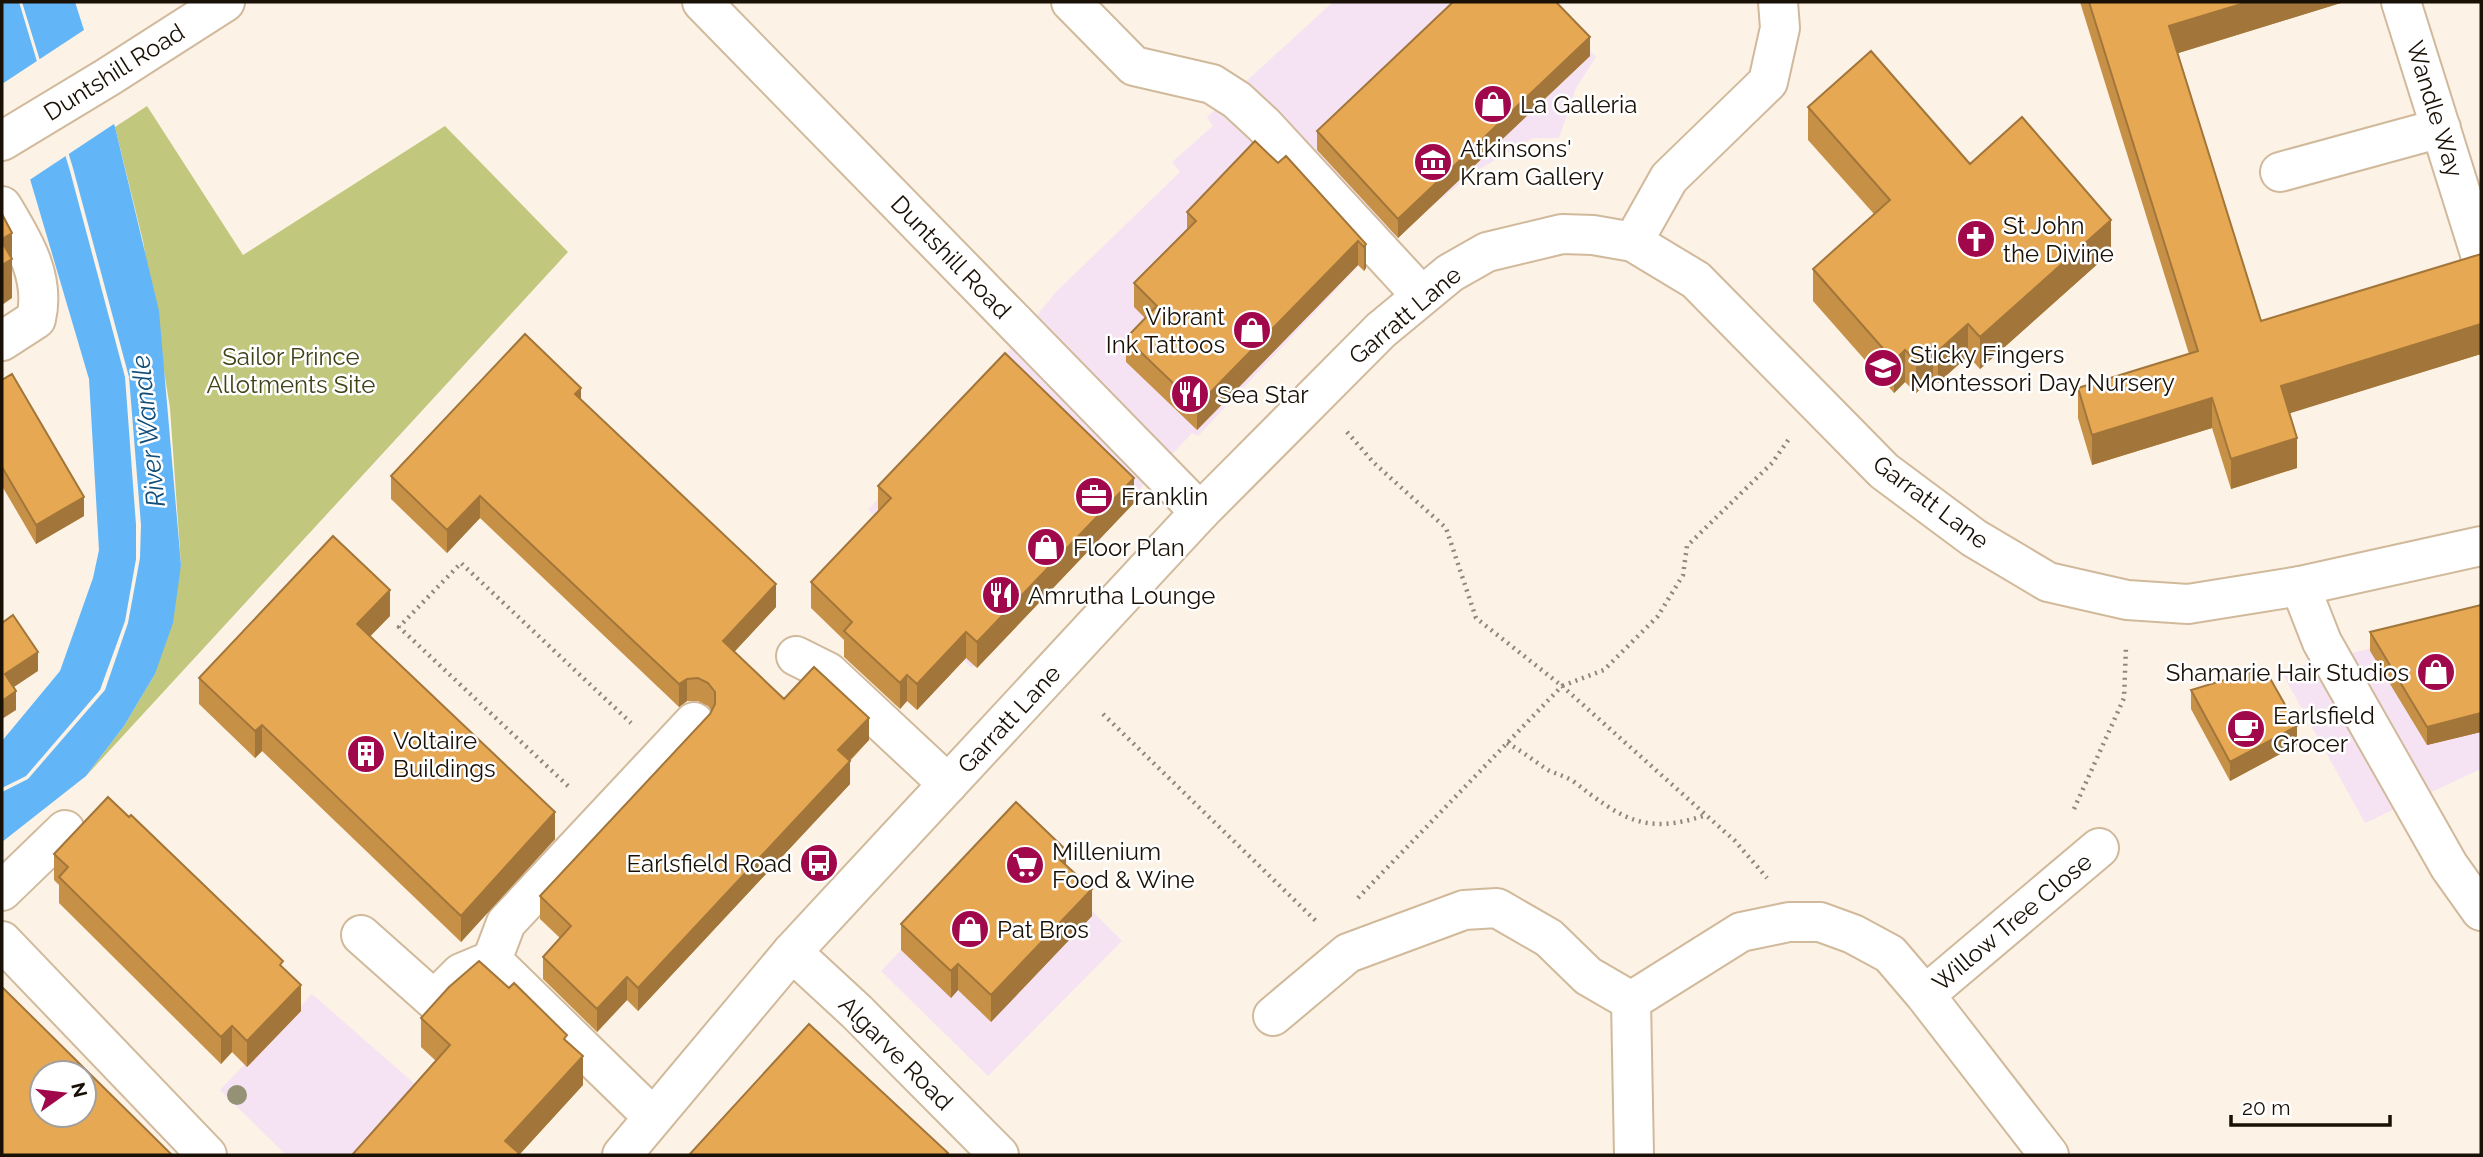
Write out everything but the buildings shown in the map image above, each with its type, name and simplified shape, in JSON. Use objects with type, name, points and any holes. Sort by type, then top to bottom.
[{"type":"street","name":"Duntshill Road","points":[[2,141],[225,2]]},
{"type":"street","name":"Duntshill Road","points":[[702,2],[1200,512]]},
{"type":"street","points":[[1071,2],[1134,66],[1212,84],[1237,100],[1300,163],[1421,295]]},
{"type":"street","points":[[1633,242],[1669,178],[1768,82],[1780,28],[1778,2]]},
{"type":"street","name":"Wandle Way","points":[[2401,2],[2481,257]]},
{"type":"street","points":[[2280,172],[2441,128]]},
{"type":"street","points":[[2,206],[34,266],[40,300],[36,318],[2,341]]},
{"type":"street","name":"Garratt Lane","points":[[622,1155],[792,953],[1200,512],[1314,395],[1421,295],[1450,273],[1487,252],[1562,234],[1592,235],[1633,242],[1696,280],[1884,471],[1974,538],[2048,582],[2127,600],[2188,604],[2300,586],[2481,546]]},
{"type":"street","points":[[2300,586],[2322,642],[2449,866],[2481,911]]},
{"type":"street","points":[[796,656],[828,672],[948,784]]},
{"type":"street","points":[[361,934],[433,1000],[461,973],[492,960],[506,923],[694,722]]},
{"type":"street","points":[[2,891],[65,830]]},
{"type":"street","name":"Willow Tree Close","points":[[1925,995],[2099,848]]},
{"type":"street","points":[[1273,1016],[1348,953],[1464,910],[1497,908],[1549,938],[1588,976],[1631,1000],[1632,1155],[1641,1155]]},
{"type":"street","name":"Willow Tree Close","points":[[1631,1000],[1741,932],[1789,922],[1820,922],[1853,934],[1890,954],[2049,1155]]},
{"type":"street","points":[[2,941],[207,1155]]},
{"type":"street","name":"Algarve Road","points":[[792,953],[857,1012],[999,1155]]},
{"type":"street","points":[[492,960],[653,1117]]},
{"type":"path","points":[[1314,395],[1374,463],[1446,528],[1476,618],[1562,685],[1706,815],[1778,890],[1789,922]]},
{"type":"path","points":[[1348,953],[1345,912],[1562,685],[1604,670],[1658,616],[1683,575],[1688,546],[1772,463],[1816,401]]},
{"type":"path","points":[[604,821],[399,627],[461,563],[665,755]]},
{"type":"path","points":[[2071,817],[2079,792],[2124,698],[2127,600]]},
{"type":"path","points":[[1103,714],[1348,953]]},
{"type":"path","points":[[1507,743],[1549,771],[1570,779],[1590,796],[1632,820],[1653,825],[1687,821],[1706,815]]},
{"type":"shaded area","points":[[1333,2],[1542,2],[1596,57],[1576,88],[1559,138],[1533,138],[1476,171],[1365,259],[1198,436],[1192,433],[972,668],[862,567],[894,533],[868,510],[991,372],[1056,292],[1180,172],[1172,162],[1213,126],[1207,117]]},
{"type":"shaded area","points":[[2481,620],[2481,769],[2365,823],[2281,671]]},
{"type":"shaded area","points":[[1014,832],[1122,941],[988,1076],[881,971]]},
{"type":"shaded area","points":[[312,994],[496,1155],[286,1155],[220,1090]]},
{"type":"green space","name":"Sailor Prince Allotments Site","points":[[147,106],[243,255],[445,126],[568,252],[86,776],[124,726],[155,674],[181,565],[170,408],[143,241],[115,127]]},
{"type":"water","points":[[2,2],[19,2],[70,171],[125,377],[136,559],[125,621],[100,690],[26,776],[2,788],[2,741],[60,671],[93,578],[99,550],[89,379],[2,84]]},
{"type":"water","name":"River Wandle","points":[[22,2],[75,2],[115,127],[159,311],[181,565],[173,623],[155,674],[124,726],[86,776],[2,842],[2,792],[28,779],[105,690],[128,623],[140,558],[141,525],[129,377],[73,168]]},
{"type":"pier","points":[[87,28],[117,122],[28,181],[2,96],[2,84]]},
{"type":"place","name":"La Galleria","points":[[1493,104]]},
{"type":"place","name":"Atkinsons' Kram Gallery","points":[[1433,162]]},
{"type":"place","name":"St John the Divine","points":[[1976,239]]},
{"type":"place","name":"Vibrant Ink Tattoos","points":[[1252,330]]},
{"type":"place","name":"Sticky Fingers Montessori Day Nursery","points":[[1883,368]]},
{"type":"place","name":"Sea Star","points":[[1190,394]]},
{"type":"place","name":"Franklin","points":[[1094,496]]},
{"type":"place","name":"Floor Plan","points":[[1046,547]]},
{"type":"place","name":"Amrutha Lounge","points":[[1001,595]]},
{"type":"place","name":"Shamarie Hair Studios","points":[[2436,672]]},
{"type":"place","name":"Earlsfield Grocer","points":[[2246,729]]},
{"type":"place","name":"Voltaire Buildings","points":[[366,754]]},
{"type":"place","name":"Earlsfield Road","points":[[819,863]]},
{"type":"place","name":"Millenium Food & Wine","points":[[1025,865]]},
{"type":"place","name":"Pat Bros","points":[[970,929]]}]
